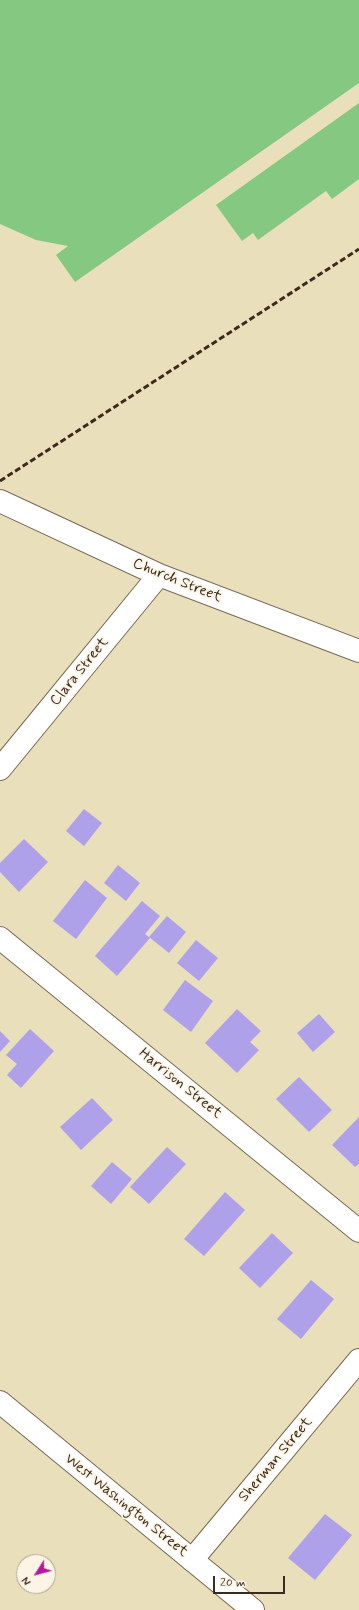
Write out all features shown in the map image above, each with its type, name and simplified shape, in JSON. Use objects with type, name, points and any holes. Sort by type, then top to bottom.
[{"type":"street","name":"Church Street","points":[[0,501],[159,575],[359,651]]},
{"type":"street","name":"Clara Street","points":[[0,769],[159,575]]},
{"type":"street","name":"Harrison Street","points":[[0,938],[359,1231]]},
{"type":"street","name":"Sherman Street","points":[[192,1560],[359,1360]]},
{"type":"street","name":"West Washington Street","points":[[0,1402],[253,1610]]},
{"type":"green space","points":[[0,0],[359,0],[359,83],[75,282],[56,255],[68,246],[36,240],[0,224]]},
{"type":"green space","points":[[359,103],[359,179],[332,199],[326,191],[258,240],[253,233],[242,241],[216,205]]},
{"type":"building","points":[[84,809],[102,823],[84,846],[66,831]]},
{"type":"building","points":[[24,839],[48,862],[19,892],[0,872],[0,863]]},
{"type":"building","points":[[118,865],[140,883],[126,901],[104,883]]},
{"type":"building","points":[[85,880],[107,898],[76,939],[53,921]]},
{"type":"building","points":[[142,901],[160,916],[145,934],[150,938],[117,976],[95,956]]},
{"type":"building","points":[[167,916],[186,932],[169,953],[149,937]]},
{"type":"building","points":[[196,940],[218,958],[199,981],[177,963]]},
{"type":"building","points":[[185,980],[213,1001],[191,1032],[163,1010]]},
{"type":"building","points":[[237,1009],[261,1031],[250,1042],[259,1050],[237,1073],[205,1043]]},
{"type":"building","points":[[319,1014],[335,1032],[313,1052],[297,1033]]},
{"type":"building","points":[[30,1029],[54,1051],[21,1088],[7,1075],[17,1064],[6,1055]]},
{"type":"building","points":[[0,1031],[10,1041],[0,1052]]},
{"type":"building","points":[[299,1077],[332,1110],[309,1132],[276,1099]]},
{"type":"building","points":[[92,1098],[113,1120],[81,1150],[60,1127]]},
{"type":"building","points":[[359,1117],[359,1164],[355,1167],[332,1145]]},
{"type":"building","points":[[167,1147],[186,1164],[149,1204],[130,1187]]},
{"type":"building","points":[[112,1162],[132,1179],[111,1204],[91,1186]]},
{"type":"building","points":[[225,1192],[245,1210],[204,1256],[184,1239]]},
{"type":"building","points":[[272,1233],[293,1253],[260,1288],[239,1268]]},
{"type":"building","points":[[311,1280],[334,1299],[301,1339],[277,1319]]},
{"type":"building","points":[[325,1514],[352,1535],[315,1580],[288,1558]]},
{"type":"railway","points":[[0,481],[359,249]]}]
